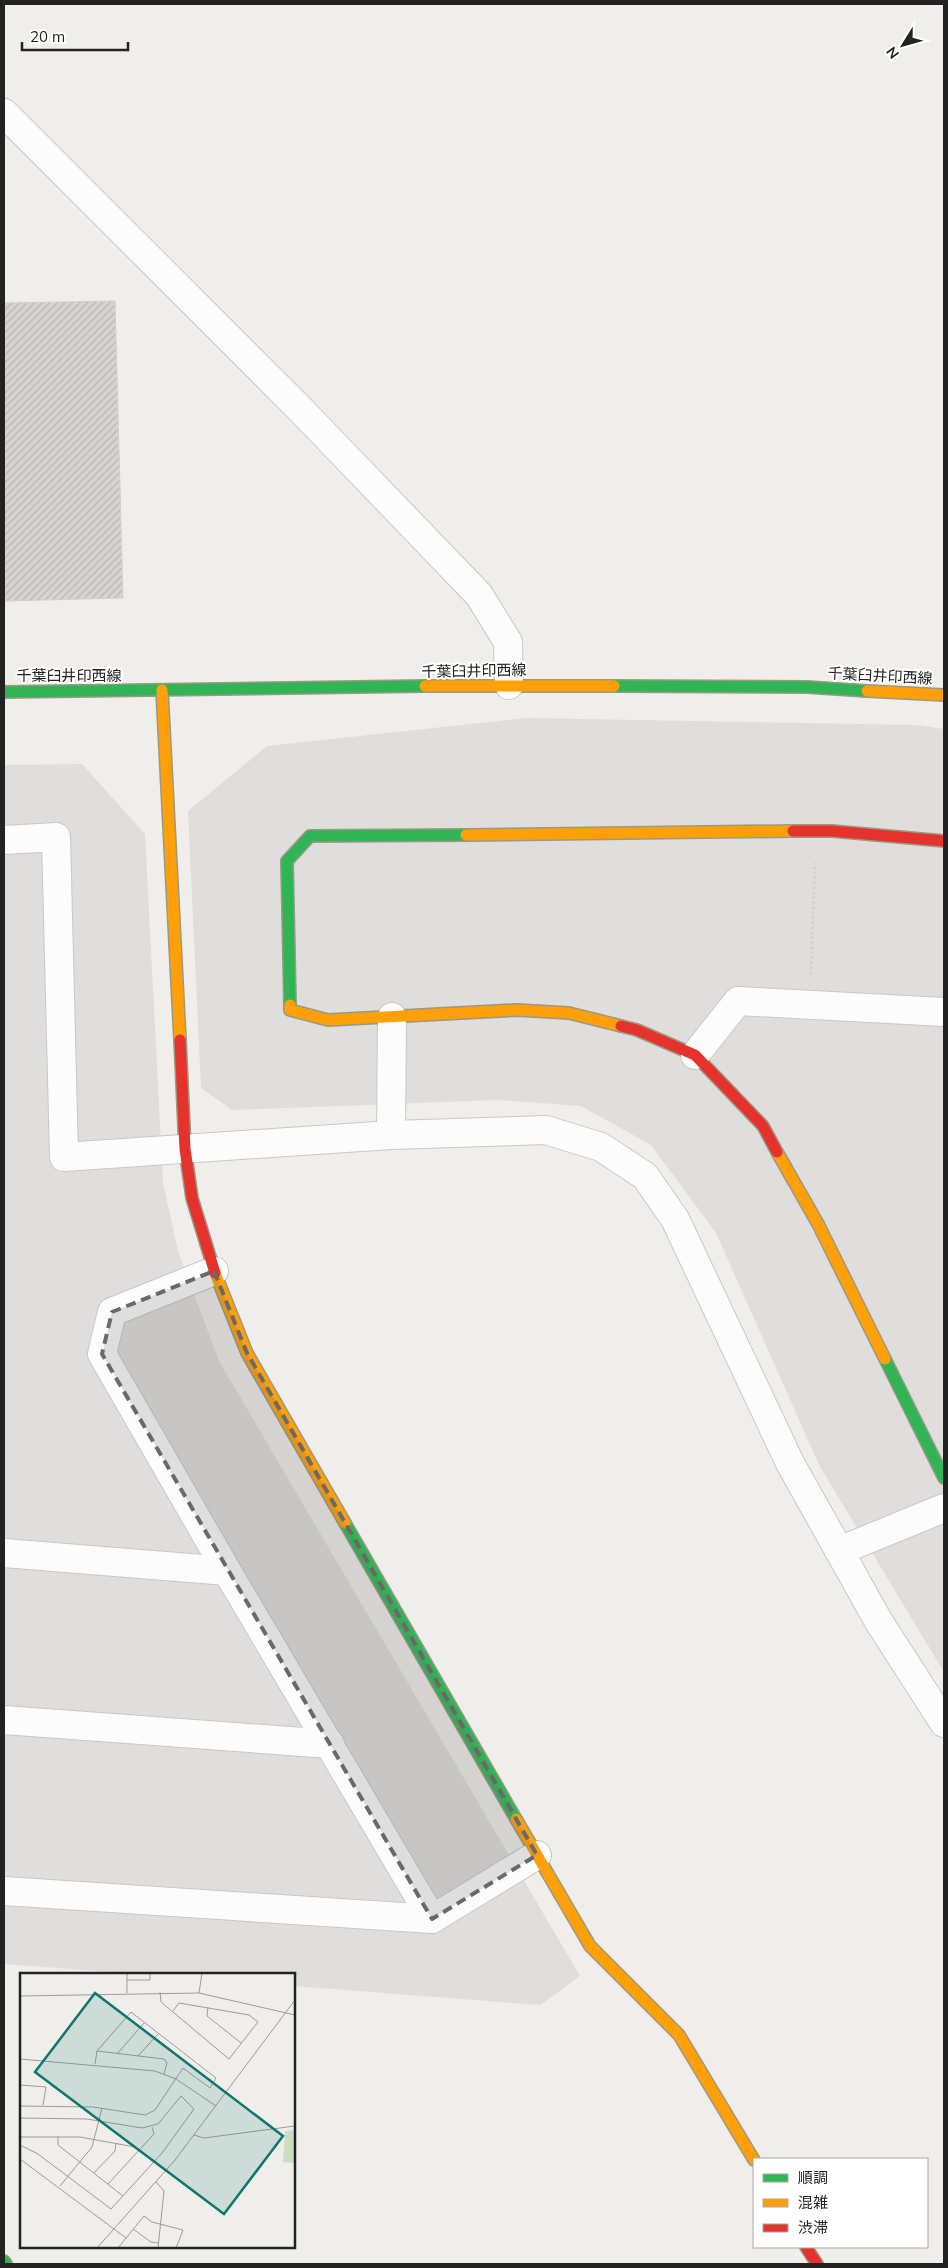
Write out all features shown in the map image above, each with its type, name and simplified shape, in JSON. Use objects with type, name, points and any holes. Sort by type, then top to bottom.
[{"type":"street","points":[[4,113],[301,410],[479,595],[508,642],[509,685]]},
{"type":"street","name":"千葉臼井印西線","points":[[4,692],[509,685],[807,687],[944,695]]},
{"type":"street","points":[[162,690],[185,1149],[192,1198],[214,1271],[247,1353],[590,1946],[679,2035],[753,2158]]},
{"type":"street","points":[[944,841],[816,831],[310,836],[287,861],[290,1010],[328,1020],[517,1010],[569,1013],[638,1030],[695,1055],[763,1126],[818,1224],[944,1478]]},
{"type":"street","points":[[4,840],[56,837],[64,1157],[391,1135],[546,1130],[601,1146],[645,1176],[676,1219],[790,1464],[879,1622],[944,1723]]},
{"type":"street","points":[[695,1055],[738,1001],[944,1012]]},
{"type":"street","points":[[391,1135],[392,1017]]},
{"type":"street","points":[[214,1271],[112,1312],[102,1354],[227,1571],[432,1919]]},
{"type":"street","points":[[839,1551],[944,1508]]},
{"type":"street","points":[[4,1554],[227,1571]]},
{"type":"street","points":[[4,1720],[330,1744]]},
{"type":"street","points":[[4,1891],[432,1919],[537,1855]]},
{"type":"street","points":[[807,2248],[816,2264]]},
{"type":"path","points":[[810,1005],[816,831]]},
{"type":"highlighted area","points":[[214,1271],[247,1353],[537,1855],[432,1919],[102,1354],[112,1312]]},
{"type":"shaded area","points":[[526,718],[917,725],[944,729],[944,1672],[819,1465],[716,1233],[651,1145],[581,1106],[496,1100],[232,1110],[201,1088],[188,811],[267,746]]},
{"type":"shaded area","points":[[82,764],[145,834],[163,1183],[178,1251],[219,1361],[580,1976],[540,2005],[295,1986],[295,1973],[123,1973],[4,1964],[4,765]]},
{"type":"building","points":[[115,301],[123,598],[4,601],[4,303]]},
{"type":"traffic: fast","points":[[4,692],[425,686]]},
{"type":"traffic: fast","points":[[614,686],[807,687],[867,691]]},
{"type":"traffic: fast","points":[[290,1005],[287,861],[310,836],[466,835]]},
{"type":"traffic: fast","points":[[885,1359],[944,1478]]},
{"type":"traffic: fast","points":[[345,1523],[516,1819]]},
{"type":"traffic: slow","points":[[425,686],[614,686]]},
{"type":"traffic: slow","points":[[162,690],[180,1040]]},
{"type":"traffic: slow","points":[[867,691],[944,695]]},
{"type":"traffic: slow","points":[[466,835],[793,831]]},
{"type":"traffic: slow","points":[[290,1005],[290,1010],[328,1020],[517,1010],[569,1013],[621,1026]]},
{"type":"traffic: slow","points":[[777,1152],[818,1224],[885,1359]]},
{"type":"traffic: slow","points":[[215,1273],[247,1353],[345,1523]]},
{"type":"traffic: slow","points":[[516,1819],[590,1946],[679,2035],[753,2158]]},
{"type":"traffic: jam","points":[[793,831],[832,831],[944,841]]},
{"type":"traffic: jam","points":[[621,1026],[637,1030],[695,1055],[763,1126],[777,1152]]},
{"type":"traffic: jam","points":[[180,1040],[185,1149],[192,1198],[215,1273]]},
{"type":"traffic: jam","points":[[807,2248],[817,2264]]}]
